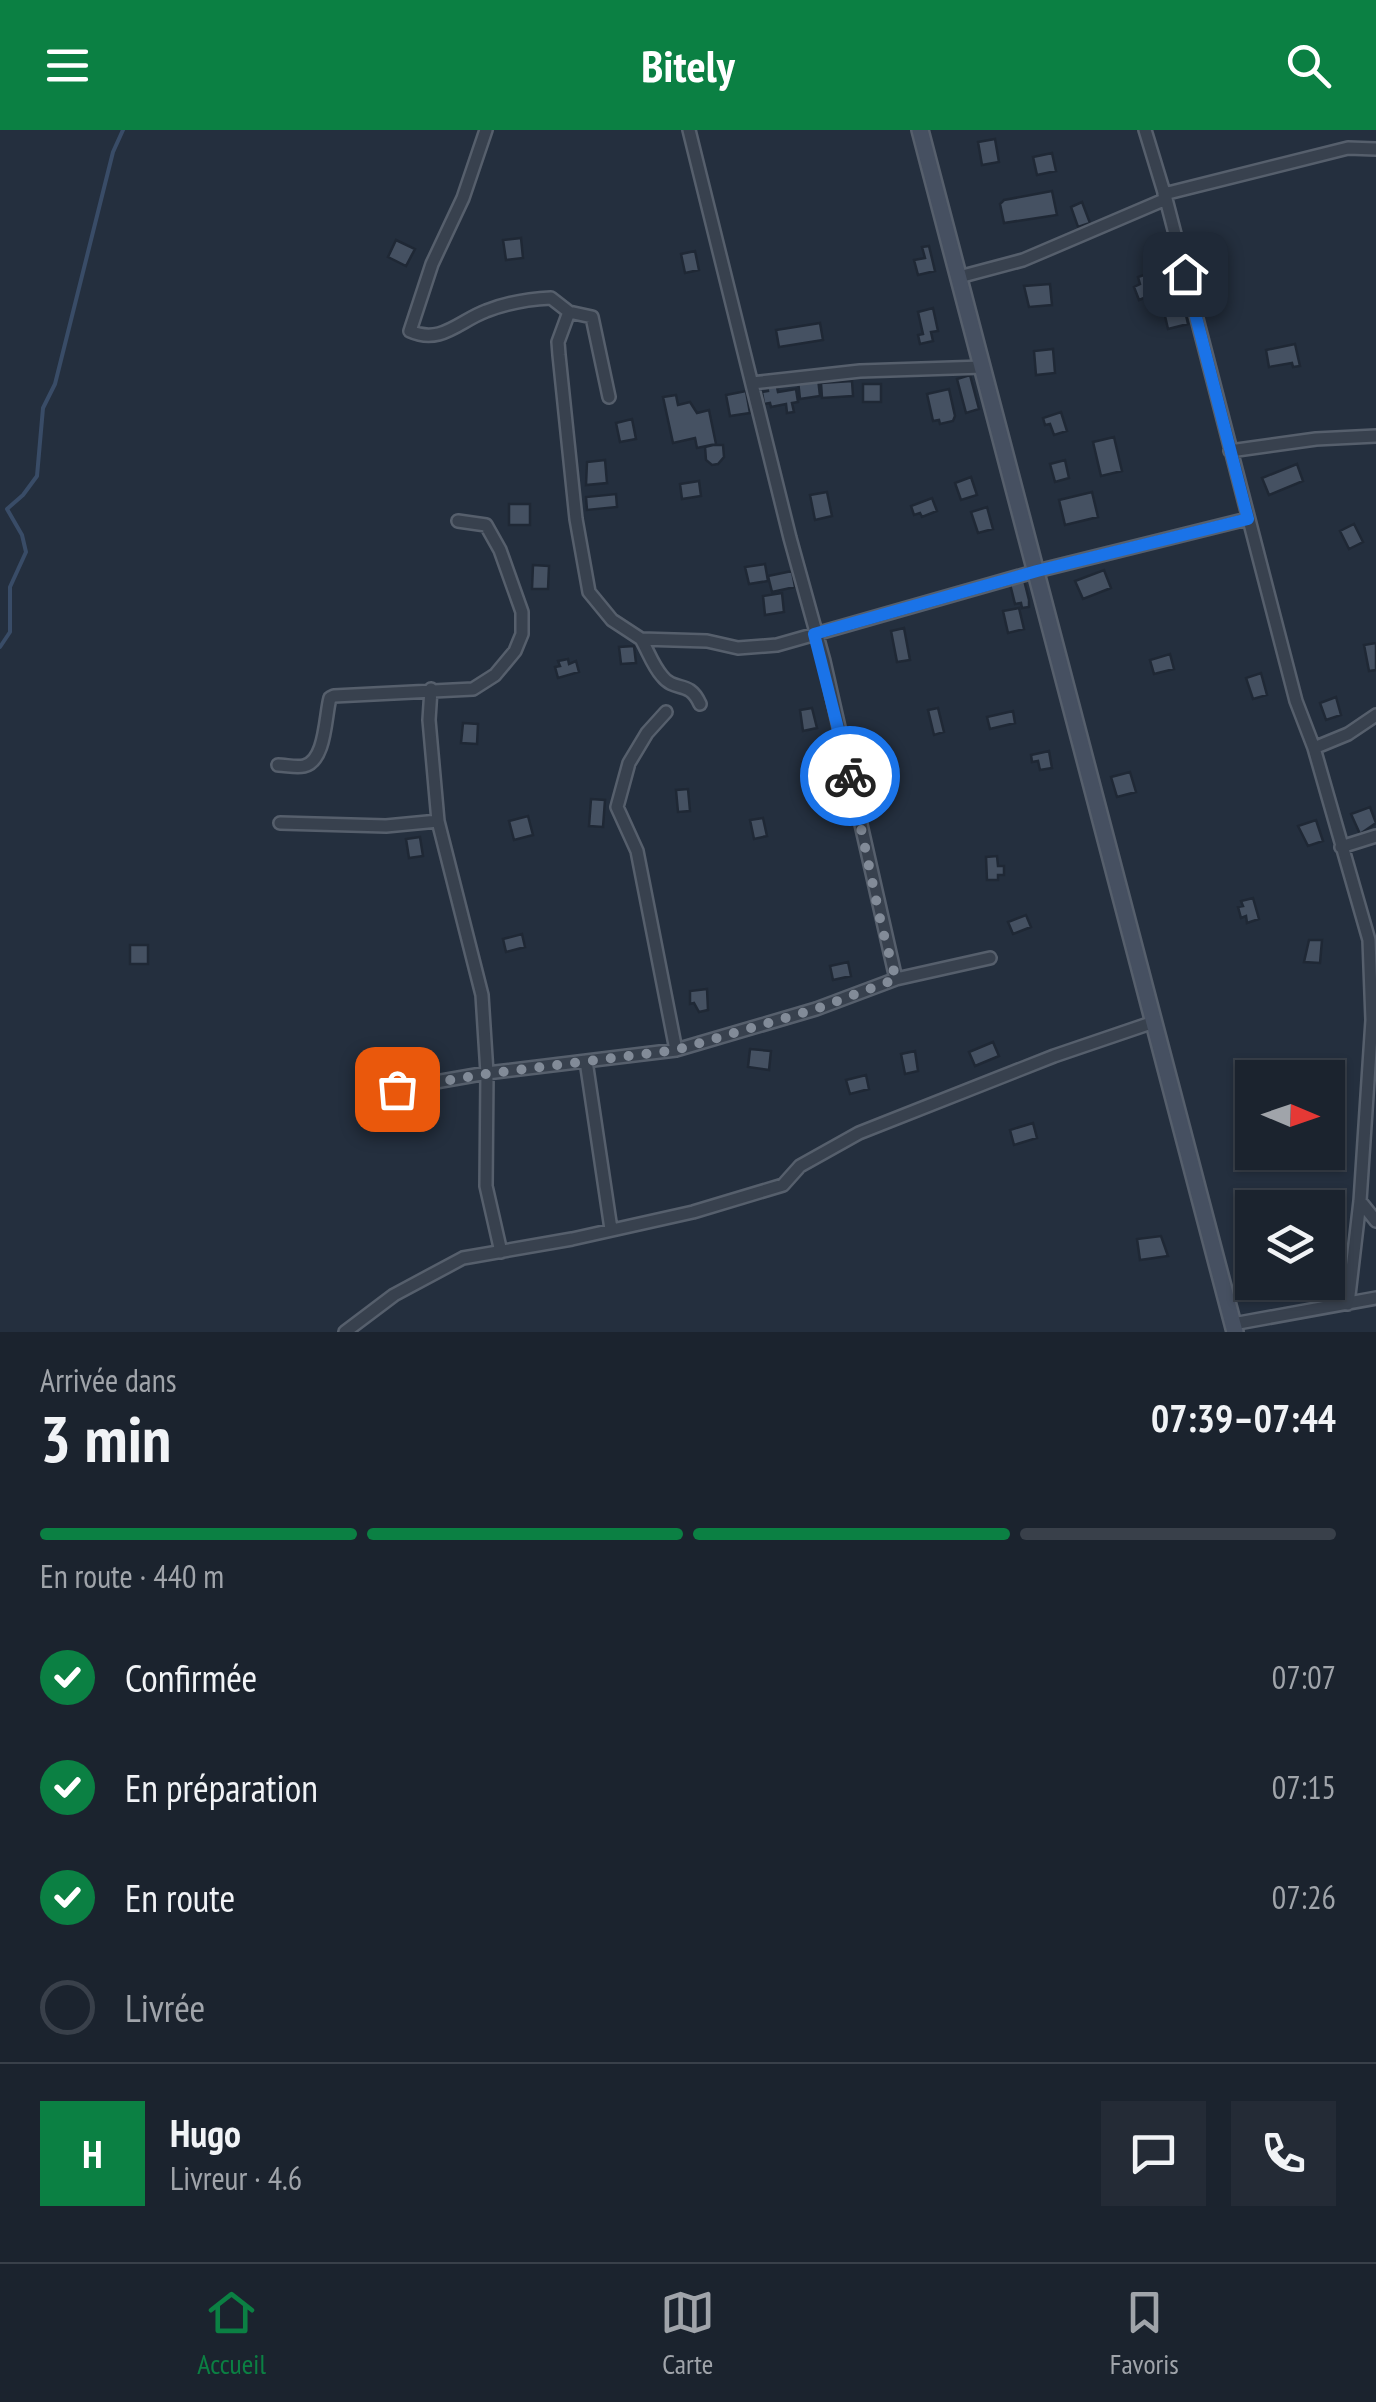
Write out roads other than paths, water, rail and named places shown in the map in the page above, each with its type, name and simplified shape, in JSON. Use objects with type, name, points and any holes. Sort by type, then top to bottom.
[{"type":"main road","points":[[920,130],[1234,1328]]},
{"type":"street","points":[[486,130],[463,198],[432,264],[410,331],[430,337],[483,312],[551,298],[569,312],[592,316],[609,397]]},
{"type":"street","points":[[688,130],[844,747],[896,979]]},
{"type":"street","points":[[1144,130],[1165,197],[1296,700],[1314,748],[1368,940],[1372,1072],[1348,1304]]},
{"type":"street","points":[[959,277],[1023,260],[1165,197],[1348,148],[1376,149]]},
{"type":"street","points":[[569,312],[558,342],[558,355],[576,519],[589,592],[612,620],[641,639],[662,678],[694,691],[700,704]]},
{"type":"street","points":[[752,382],[860,371],[982,368]]},
{"type":"street","points":[[1230,451],[1316,438],[1376,436]]},
{"type":"street","points":[[641,639],[706,641],[738,648],[777,645],[1037,571],[1248,519]]},
{"type":"street","points":[[278,765],[304,766],[314,761],[330,698],[431,689],[473,690],[515,651],[522,634],[522,612],[500,550],[486,525],[458,521]]},
{"type":"street","points":[[431,689],[428,720],[438,821],[482,995],[486,1186],[502,1252]]},
{"type":"street","points":[[666,712],[629,763],[617,807],[636,851],[676,1050]]},
{"type":"street","points":[[1314,748],[1348,734],[1376,715]]},
{"type":"street","points":[[280,822],[386,826],[438,821]]},
{"type":"street","points":[[1341,847],[1376,836]]},
{"type":"street","points":[[367,1094],[486,1074],[676,1050],[816,1009],[896,979],[990,958]]},
{"type":"street","points":[[345,1332],[394,1295],[463,1258],[693,1212],[783,1186],[800,1166],[859,1133],[1054,1056],[1154,1022]]},
{"type":"street","points":[[586,1061],[611,1228]]},
{"type":"street","points":[[1360,1201],[1376,1221]]},
{"type":"street","points":[[1234,1328],[1376,1298]]},
{"type":"waterway","points":[[0,647],[10,632],[10,587],[26,552],[22,535],[7,509],[37,476],[43,408],[55,384],[113,152],[123,130]]}]
